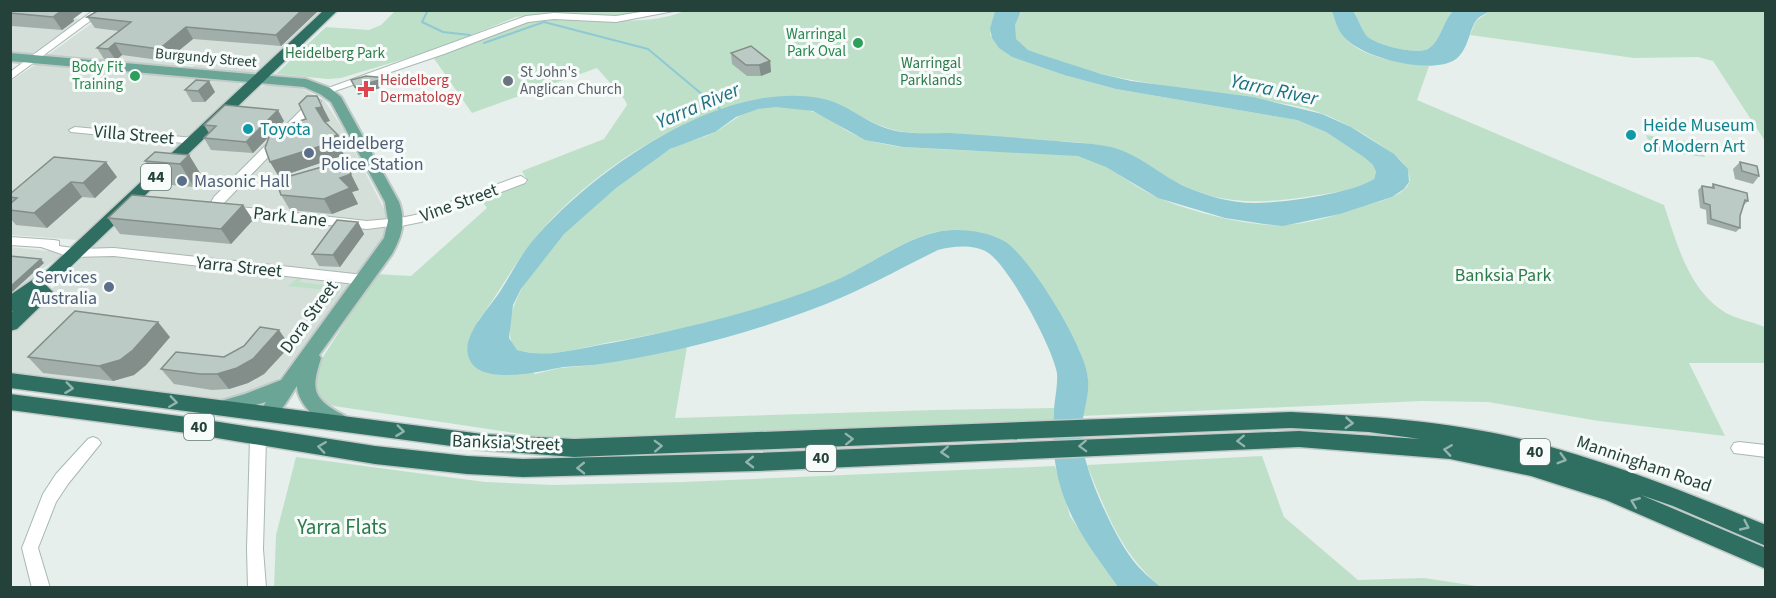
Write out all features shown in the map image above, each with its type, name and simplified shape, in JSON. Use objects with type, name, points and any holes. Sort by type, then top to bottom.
[{"type":"highway","name":"44","points":[[10,305],[54,274],[332,10]]},
{"type":"highway","name":"44","points":[[10,324],[49,286],[54,274]]},
{"type":"highway","name":"Banksia Street","points":[[10,380],[500,444],[560,448],[1002,441]]},
{"type":"highway","name":"Banksia Street","points":[[16,404],[408,459],[531,468],[768,461],[1002,441]]},
{"type":"highway","name":"Dora Street","points":[[258,438],[267,414]]},
{"type":"highway","name":"Manningham Road","points":[[1002,441],[1295,429],[1492,458],[1531,467],[1766,536]]},
{"type":"highway","name":"Manningham Road","points":[[1678,509],[1766,559]]},
{"type":"main road","name":"Burgundy Street","points":[[10,57],[306,83],[326,91]]},
{"type":"main road","points":[[326,91],[339,103],[392,202],[396,222]]},
{"type":"main road","name":"Dora Street","points":[[267,414],[388,245],[396,222]]},
{"type":"main road","points":[[318,343],[306,379],[305,395],[315,408],[342,423]]},
{"type":"main road","points":[[219,408],[257,398],[287,385]]},
{"type":"street","points":[[10,77],[101,10]]},
{"type":"street","points":[[326,91],[446,50],[518,21],[543,16],[616,19],[675,10]]},
{"type":"street","name":"Park Lane","points":[[326,91],[218,200],[215,206],[222,210],[367,225],[396,222]]},
{"type":"street","points":[[309,106],[321,102],[339,103]]},
{"type":"street","name":"Villa Street","points":[[75,130],[194,141]]},
{"type":"street","name":"Vine Street","points":[[396,222],[417,219],[521,180]]},
{"type":"street","name":"Yarra Street","points":[[10,241],[364,280]]},
{"type":"street","points":[[257,588],[255,549],[258,438]]},
{"type":"street","points":[[41,588],[30,548],[49,499],[62,479],[93,443]]},
{"type":"street","points":[[1738,448],[1766,451]]},
{"type":"shaded area","points":[[109,11],[324,11],[264,68],[252,73],[190,69],[195,65],[179,63],[170,68],[48,55]]},
{"type":"shaded area","points":[[10,13],[83,19],[36,53],[28,55],[11,53]]},
{"type":"shaded area","points":[[39,64],[238,82],[242,87],[79,240],[11,235],[10,82]]},
{"type":"shaded area","points":[[267,85],[302,89],[324,100],[343,129],[384,209],[387,221],[383,240],[279,378],[273,384],[228,402],[11,374],[11,331],[136,203],[141,201],[258,88]]},
{"type":"shaded area","points":[[11,247],[58,252],[61,256],[40,271],[11,300]]},
{"type":"green space","name":"Warringal Parklands","points":[[687,10],[995,11],[990,34],[999,47],[1012,57],[1064,75],[1116,89],[1297,120],[1326,132],[1365,158],[1373,165],[1376,172],[1374,179],[1359,186],[1306,197],[1270,201],[1219,198],[1186,187],[1134,159],[1091,144],[904,132],[879,125],[818,99],[769,98],[731,107],[692,121],[654,140],[585,188],[532,242],[478,321],[535,374],[687,347],[675,418],[1054,408],[1053,422],[561,440],[323,403],[311,390],[316,368],[376,274],[411,276],[487,208],[481,200],[528,182],[522,171],[604,139],[627,105],[597,68],[472,113],[433,57],[500,28],[528,20],[559,18],[633,21],[669,16]]},
{"type":"green space","name":"Banksia Park","points":[[1332,10],[1344,37],[1361,50],[1384,59],[1429,66],[1417,100],[1664,205],[1679,250],[1702,292],[1726,313],[1765,327],[1766,363],[1689,363],[1725,436],[1599,421],[1488,402],[1422,401],[1082,416],[1088,378],[1079,349],[983,233],[963,231],[947,230],[928,234],[914,239],[848,275],[808,292],[697,325],[552,353],[517,350],[511,341],[510,325],[516,301],[529,276],[571,226],[622,182],[667,151],[713,133],[742,115],[761,108],[785,107],[817,113],[857,136],[896,146],[1078,156],[1109,168],[1147,192],[1170,202],[1201,213],[1254,223],[1283,225],[1303,223],[1388,199],[1406,188],[1410,178],[1407,169],[1389,151],[1338,120],[1316,111],[1279,103],[1104,75],[1033,53],[1016,39],[1014,32],[1022,11]]},
{"type":"green space","name":"Heidelberg Park","points":[[395,11],[667,11],[629,17],[557,13],[516,17],[434,50],[341,78],[276,74],[326,27],[369,30],[381,25]]},
{"type":"green space","points":[[1353,11],[1453,11],[1432,45],[1423,51],[1415,51],[1386,45],[1371,39],[1364,32]]},
{"type":"green space","points":[[1490,11],[1765,11],[1765,141],[1713,61],[1698,57],[1634,58],[1470,35],[1476,21]]},
{"type":"green space","points":[[1646,135],[1699,143],[1705,157],[1652,150]]},
{"type":"green space","points":[[299,277],[303,278],[298,282],[324,285],[335,281],[343,286],[330,304],[326,304],[335,291],[288,286]]},
{"type":"green space","points":[[1262,456],[1284,517],[1358,580],[1424,578],[1483,587],[1161,587],[1135,561],[1125,546],[1108,516],[1087,465]]},
{"type":"green space","name":"Yarra Flats","points":[[296,457],[485,482],[553,485],[683,482],[1055,466],[1070,516],[1118,587],[274,588],[276,535]]},
{"type":"water","points":[[995,11],[1021,11],[1015,25],[1016,39],[1028,50],[1101,74],[1131,81],[1253,97],[1322,114],[1351,127],[1394,154],[1408,169],[1409,182],[1404,189],[1392,197],[1340,214],[1283,226],[1264,224],[1225,218],[1158,198],[1106,167],[1078,156],[903,147],[865,140],[813,111],[776,107],[758,109],[736,117],[715,132],[670,149],[616,188],[564,234],[521,289],[513,305],[509,338],[517,350],[552,353],[640,337],[724,318],[807,292],[847,275],[900,246],[942,231],[965,230],[997,238],[1015,250],[1028,264],[1055,304],[1078,347],[1088,379],[1081,434],[1088,469],[1101,502],[1125,548],[1138,567],[1161,587],[1118,587],[1092,551],[1070,513],[1060,485],[1054,447],[1057,373],[1054,361],[1039,327],[1006,272],[996,260],[981,249],[963,246],[938,250],[826,304],[741,333],[682,349],[527,374],[498,375],[475,367],[469,358],[467,349],[472,332],[530,244],[561,211],[627,157],[665,134],[705,115],[746,102],[786,96],[824,99],[844,106],[880,126],[902,132],[949,133],[1111,147],[1131,155],[1186,187],[1237,202],[1266,203],[1316,197],[1349,189],[1374,179],[1376,172],[1373,165],[1365,158],[1326,132],[1297,120],[1116,89],[1064,75],[1012,57],[999,48],[992,38],[990,29]]},
{"type":"water","points":[[1332,11],[1353,11],[1364,32],[1371,39],[1406,50],[1423,51],[1428,49],[1439,36],[1453,11],[1490,11],[1475,22],[1460,56],[1445,64],[1431,66],[1397,62],[1352,44],[1343,36]]},
{"type":"building","points":[[10,10],[62,10],[53,17],[10,13]]},
{"type":"building","points":[[99,10],[302,10],[276,35],[186,27],[159,49],[115,43],[108,49],[97,48],[131,22],[87,17]]},
{"type":"building","points":[[751,46],[770,61],[759,65],[746,65],[731,53]]},
{"type":"building","points":[[366,76],[386,78],[355,87],[351,80]]},
{"type":"building","points":[[196,80],[209,81],[198,91],[185,90]]},
{"type":"building","points":[[307,96],[317,96],[322,107],[316,108],[324,121],[338,135],[334,136],[337,141],[270,162],[265,148],[269,137],[280,127],[306,119],[299,104]]},
{"type":"building","points":[[225,105],[278,110],[246,142],[204,138],[216,126],[204,125]]},
{"type":"building","points":[[155,152],[189,155],[180,164],[145,161]]},
{"type":"building","points":[[54,157],[106,162],[83,183],[71,182],[34,213],[10,210],[10,204],[17,198],[10,197],[10,194]]},
{"type":"building","points":[[343,161],[351,174],[340,178],[350,188],[324,199],[281,195],[276,180]]},
{"type":"building","points":[[1740,162],[1757,166],[1759,176],[1742,171]]},
{"type":"building","points":[[1713,184],[1747,193],[1748,201],[1745,200],[1740,216],[1740,228],[1711,219],[1710,205],[1704,203],[1702,186],[1714,188]]},
{"type":"building","points":[[132,195],[243,205],[221,229],[108,218]]},
{"type":"building","points":[[337,220],[358,222],[333,255],[312,254]]},
{"type":"building","points":[[10,256],[41,259],[10,287]]},
{"type":"building","points":[[75,311],[158,322],[133,350],[120,360],[99,366],[28,357]]},
{"type":"building","points":[[260,327],[279,330],[253,359],[237,368],[217,374],[161,369],[176,352],[224,357],[244,346]]},
{"type":"waterway","points":[[428,10],[422,22],[443,32],[470,35]]},
{"type":"waterway","name":"Yarra River","points":[[484,43],[544,22],[648,49],[722,111]]},
{"type":"place","name":"Warringal Park Oval","points":[[858,43]]},
{"type":"place","name":"Body Fit Training","points":[[135,76]]},
{"type":"place","name":"St John's Anglican Church","points":[[508,81]]},
{"type":"place","name":"Heidelberg Dermatology","points":[[366,89]]},
{"type":"place","name":"Toyota","points":[[248,129]]},
{"type":"place","name":"Heide Museum of Modern Art","points":[[1631,135]]},
{"type":"place","name":"Heidelberg Police Station","points":[[309,153]]},
{"type":"place","name":"Masonic Hall","points":[[182,181]]},
{"type":"place","name":"Services Australia","points":[[109,287]]}]
